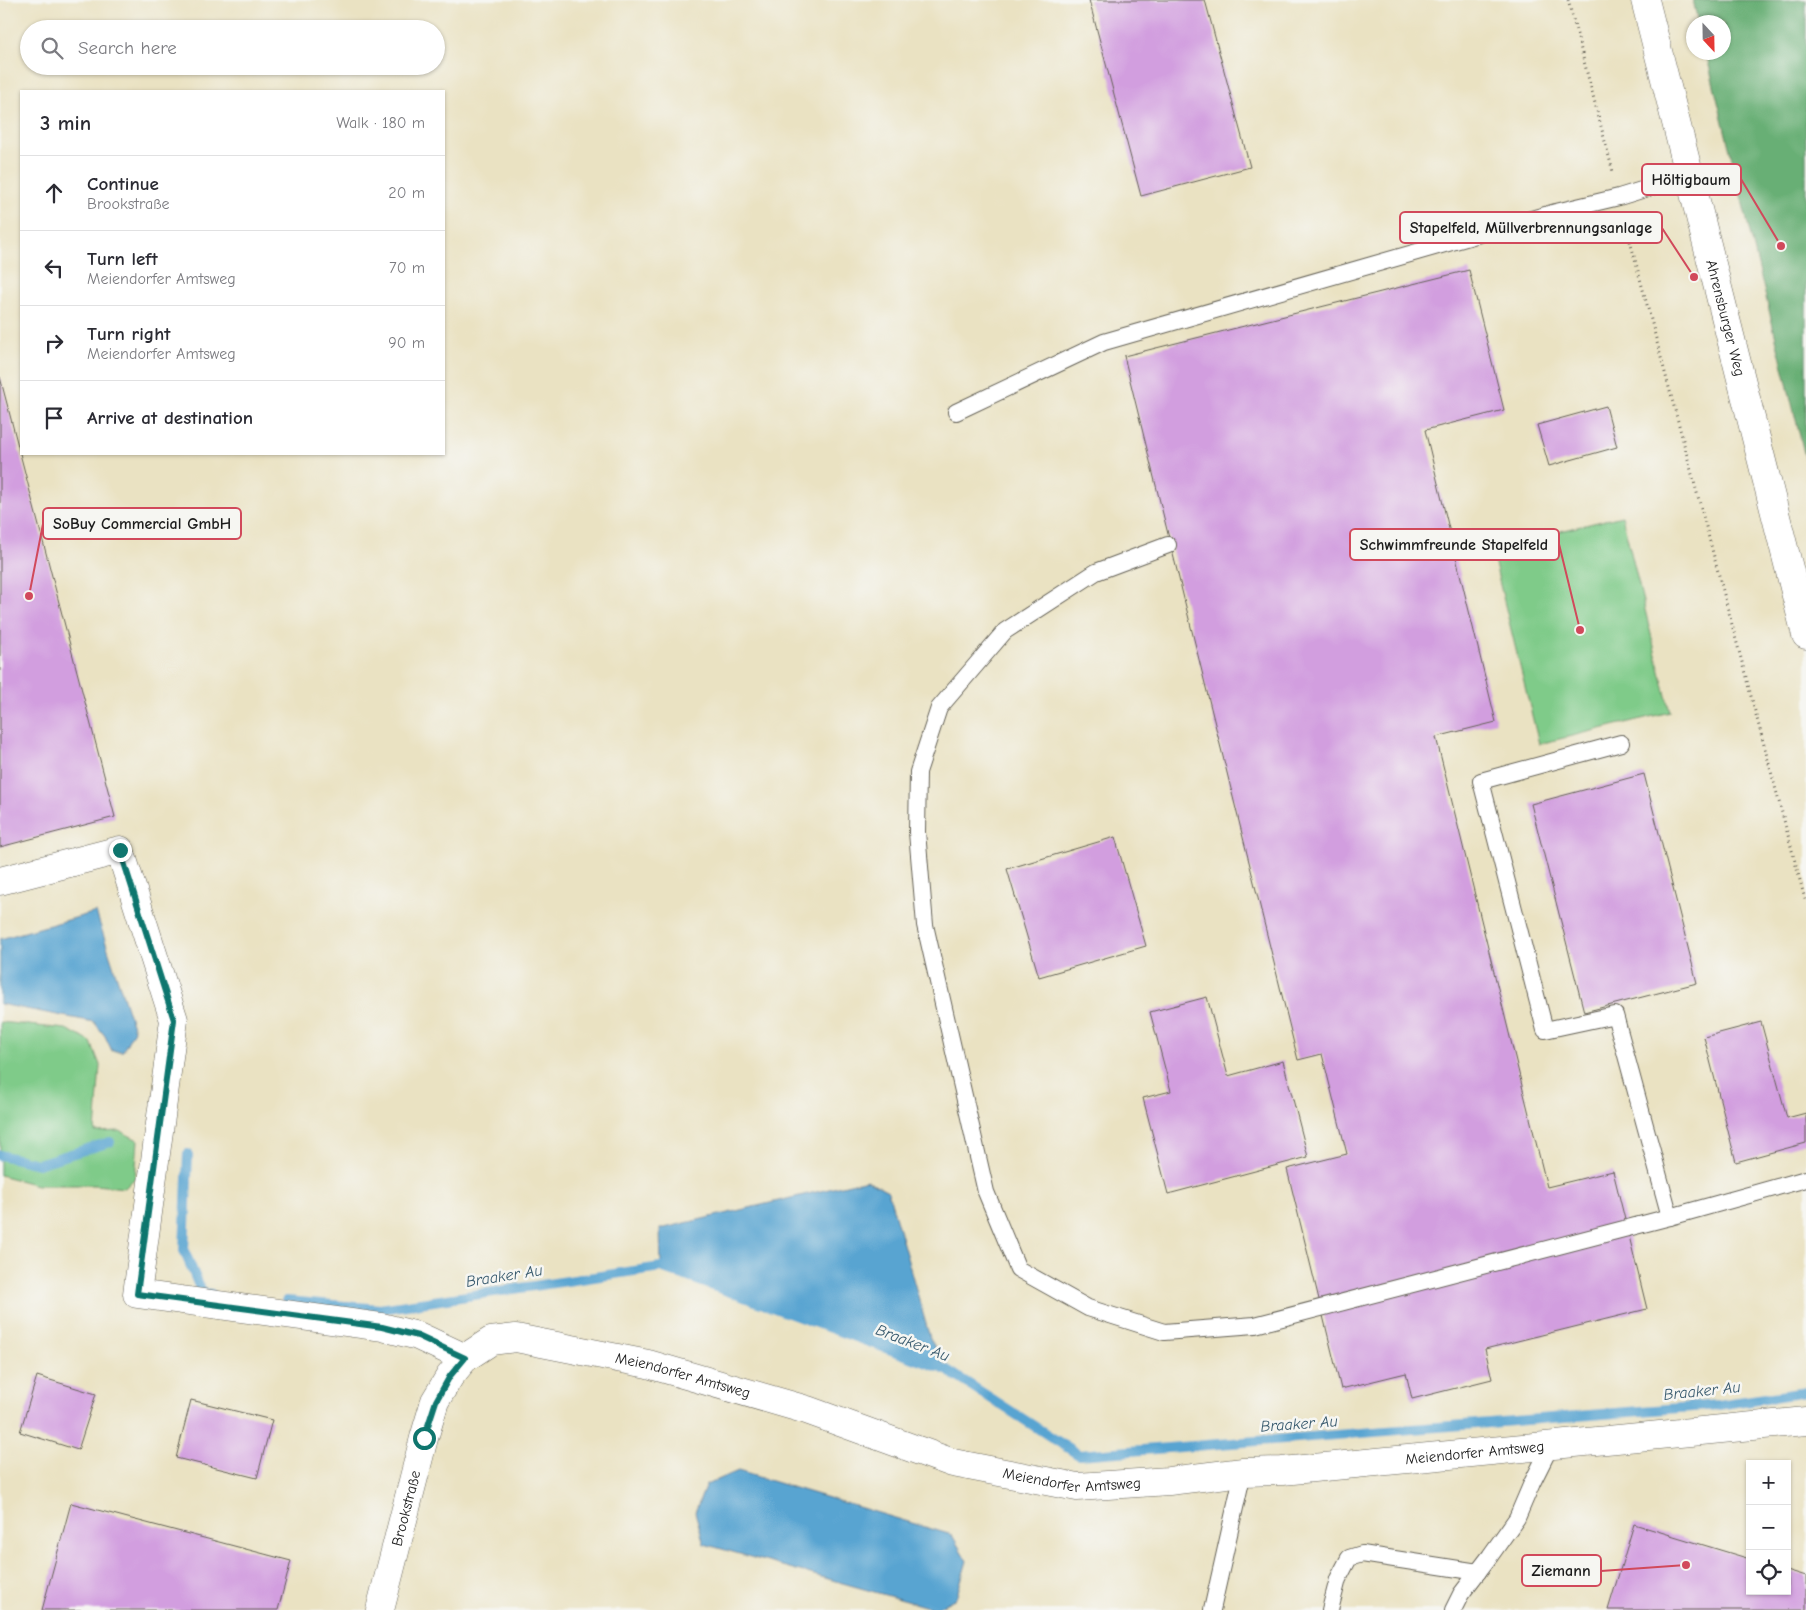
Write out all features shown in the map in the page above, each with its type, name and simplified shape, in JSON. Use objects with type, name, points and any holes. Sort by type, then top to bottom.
[{"type":"street","name":"Ahrensburger Weg","points":[[1646,0],[1806,635]]},
{"type":"street","points":[[0,880],[120,850],[174,1020],[137,1294],[382,1327],[418,1336],[465,1358]]},
{"type":"street","name":"Meiendorfer Amtsweg","points":[[465,1358],[491,1341],[516,1338],[602,1354],[648,1364],[807,1410],[953,1462],[1077,1487],[1169,1481],[1243,1472],[1282,1471],[1806,1421]]},
{"type":"street","name":"Brookstraße","points":[[380,1610],[424,1438],[436,1401],[450,1376],[465,1358]]},
{"type":"lane","points":[[956,412],[1104,342],[1556,212],[1619,197],[1690,175]]},
{"type":"lane","points":[[1168,545],[1096,572],[1005,631],[939,708],[918,772],[917,832],[925,925],[986,1192],[1018,1269],[1088,1308],[1164,1332],[1255,1324],[1670,1217],[1806,1179]]},
{"type":"lane","points":[[1621,743],[1481,781],[1545,1030],[1615,1016],[1670,1217]]},
{"type":"lane","points":[[1453,1610],[1461,1594],[1517,1518],[1551,1445]]},
{"type":"lane","points":[[1212,1610],[1243,1472]]},
{"type":"lane","points":[[1330,1610],[1338,1579],[1349,1558],[1362,1554],[1478,1572]]},
{"type":"path","points":[[1568,0],[1806,903]]},
{"type":"green space","points":[[1693,0],[1806,0],[1806,461],[1708,60],[1731,60],[1731,15],[1696,15]]},
{"type":"green space","points":[[1622,516],[1670,712],[1539,744],[1491,548]]},
{"type":"green space","points":[[0,1022],[66,1029],[91,1042],[100,1065],[95,1132],[120,1131],[138,1140],[135,1178],[125,1188],[95,1185],[37,1185],[0,1175]]},
{"type":"water","points":[[96,912],[134,1030],[123,1051],[112,1051],[105,1036],[94,1022],[0,1004],[0,939]]},
{"type":"water","points":[[867,1180],[888,1191],[930,1338],[947,1370],[661,1267],[660,1229]]},
{"type":"water","points":[[738,1471],[952,1535],[967,1561],[956,1598],[935,1609],[704,1544],[695,1512],[706,1485]]},
{"type":"building","points":[[1089,0],[1205,0],[1250,167],[1141,196]]},
{"type":"building","points":[[1469,270],[1504,410],[1425,430],[1496,722],[1436,737],[1547,1187],[1613,1171],[1647,1309],[1485,1349],[1492,1379],[1412,1399],[1406,1373],[1341,1389],[1287,1169],[1347,1154],[1322,1054],[1298,1060],[1124,356]]},
{"type":"building","points":[[0,377],[115,817],[0,847]]},
{"type":"building","points":[[1606,406],[1617,447],[1549,466],[1537,425]]},
{"type":"building","points":[[1644,774],[1697,983],[1584,1012],[1531,804]]},
{"type":"building","points":[[1115,837],[1146,946],[1039,977],[1007,869]]},
{"type":"building","points":[[1207,997],[1228,1076],[1283,1061],[1308,1157],[1168,1194],[1143,1098],[1171,1091],[1150,1012]]},
{"type":"building","points":[[1761,1022],[1787,1118],[1806,1113],[1806,1143],[1736,1162],[1704,1037]]},
{"type":"building","points":[[37,1376],[96,1394],[78,1450],[20,1432]]},
{"type":"building","points":[[191,1400],[272,1420],[257,1478],[176,1458]]},
{"type":"building","points":[[71,1503],[291,1561],[278,1610],[42,1610]]},
{"type":"building","points":[[1634,1524],[1746,1558],[1746,1595],[1791,1595],[1791,1571],[1806,1576],[1806,1610],[1608,1610]]},
{"type":"waterway","name":"Braaker Au","points":[[0,1155],[38,1164],[110,1142]]},
{"type":"waterway","name":"Braaker Au","points":[[188,1154],[184,1250],[202,1293],[211,1294]]},
{"type":"waterway","name":"Braaker Au","points":[[286,1301],[380,1309],[661,1267],[947,1370],[1079,1455],[1718,1405],[1806,1392]]},
{"type":"place","name":"Höltigbaum","points":[[1781,246]]},
{"type":"place","name":"Stapelfeld, Müllverbrennungsanlage","points":[[1694,277]]},
{"type":"place","name":"SoBuy Commercial GmbH","points":[[29,596]]},
{"type":"place","name":"Schwimmfreunde Stapelfeld","points":[[1580,630]]},
{"type":"place","name":"Ziemann","points":[[1686,1565]]},
{"type":"route","points":[[120,850],[174,1020],[137,1294],[382,1327],[418,1336],[465,1358],[450,1376],[436,1401],[424,1438]]}]
